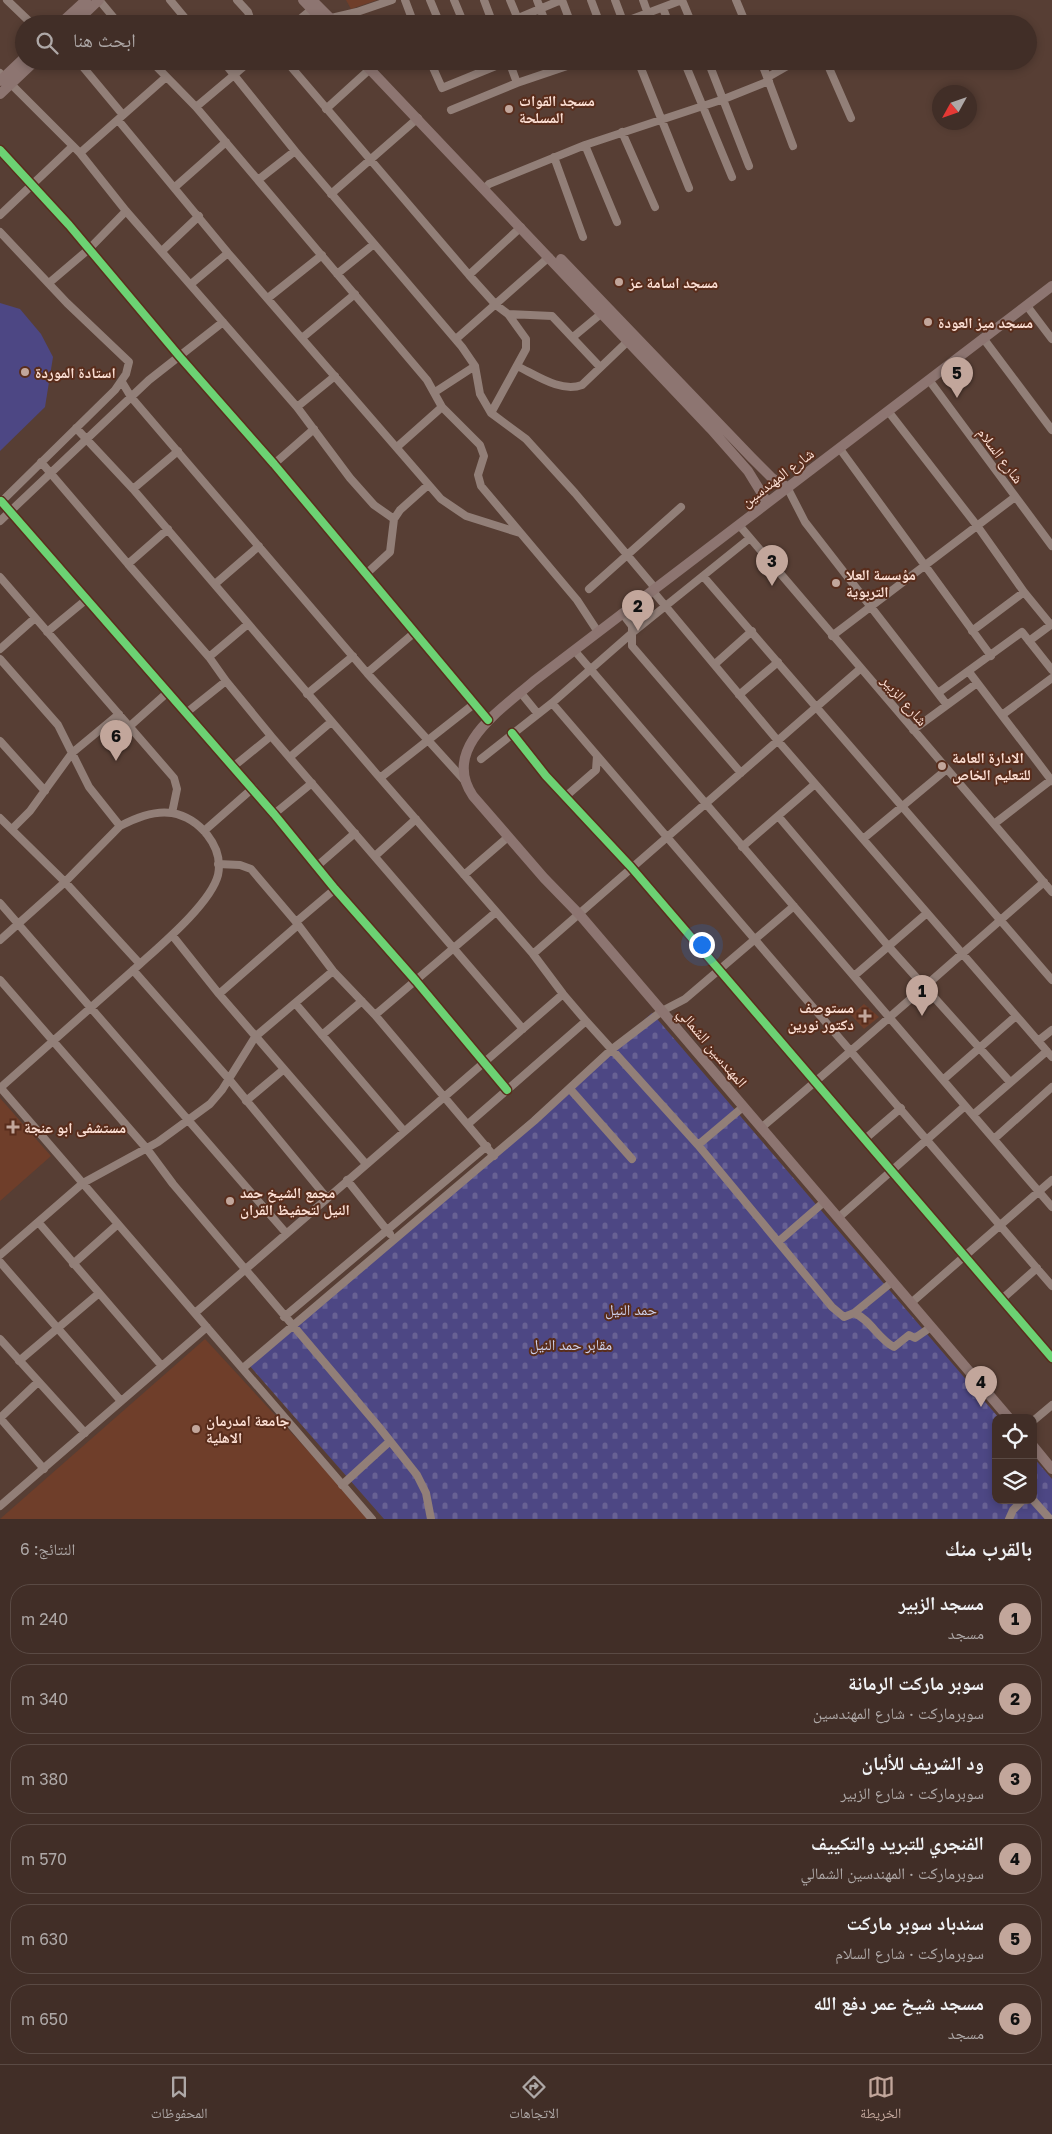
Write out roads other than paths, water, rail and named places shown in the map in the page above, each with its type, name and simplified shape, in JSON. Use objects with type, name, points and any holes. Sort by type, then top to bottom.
[{"type":"main road","points":[[69,15],[85,0]]},
{"type":"main road","points":[[83,15],[99,0]]},
{"type":"main road","points":[[303,0],[312,4],[323,15]]},
{"type":"main road","points":[[0,94],[4,78],[15,67]]},
{"type":"main road","points":[[4,78],[19,70]]},
{"type":"main road","points":[[374,70],[418,118],[487,186],[521,227],[602,313],[616,322],[628,341],[759,465],[787,487]]},
{"type":"main road","points":[[374,70],[686,396],[748,471],[767,502]]},
{"type":"main road","name":"شارع المهندسين","points":[[520,693],[653,589],[840,449],[1052,286]]},
{"type":"main road","points":[[465,781],[469,746],[488,720],[520,693]]},
{"type":"main road","name":"المهندسين الشمالي","points":[[465,781],[473,796],[508,837],[580,915],[1006,1414]]},
{"type":"main road","points":[[1037,1451],[1052,1468]]},
{"type":"street","points":[[7,0],[23,15]]},
{"type":"street","points":[[99,0],[112,15]]},
{"type":"street","points":[[170,0],[182,15]]},
{"type":"street","points":[[237,0],[249,15]]},
{"type":"street","points":[[347,15],[392,0]]},
{"type":"street","points":[[405,0],[411,15]]},
{"type":"street","points":[[430,0],[436,15]]},
{"type":"street","points":[[454,0],[460,15]]},
{"type":"street","points":[[484,0],[490,15]]},
{"type":"street","points":[[510,0],[516,15]]},
{"type":"street","points":[[537,0],[542,15]]},
{"type":"street","points":[[530,15],[562,0],[568,15]]},
{"type":"street","points":[[591,0],[597,15]]},
{"type":"street","points":[[615,0],[621,15]]},
{"type":"street","points":[[643,0],[648,14],[682,0],[688,15]]},
{"type":"street","points":[[736,0],[742,15]]},
{"type":"street","points":[[302,15],[312,4]]},
{"type":"street","points":[[662,8],[665,15]]},
{"type":"street","points":[[85,70],[228,253],[428,485],[456,512],[520,533]]},
{"type":"street","points":[[158,70],[196,107],[226,142],[427,380],[442,407],[482,449],[484,456],[478,475],[479,484],[577,600],[598,632]]},
{"type":"street","points":[[230,70],[331,194],[456,339],[475,366],[480,394],[492,413],[526,440],[627,554],[666,607],[739,696],[1049,1054],[1010,1082],[973,1114]]},
{"type":"street","points":[[196,107],[240,70]]},
{"type":"street","points":[[294,70],[469,275],[496,305],[508,314],[526,339],[526,349],[492,413]]},
{"type":"street","points":[[326,109],[362,70]]},
{"type":"street","points":[[434,70],[442,88],[483,71]]},
{"type":"street","points":[[512,70],[517,83]]},
{"type":"street","points":[[451,110],[517,83],[555,70]]},
{"type":"street","points":[[641,70],[689,188]]},
{"type":"street","points":[[688,70],[732,177]]},
{"type":"street","points":[[712,70],[750,166]]},
{"type":"street","points":[[765,70],[793,146]]},
{"type":"street","points":[[487,186],[585,145],[724,99],[769,79],[782,70]]},
{"type":"street","points":[[830,70],[851,118]]},
{"type":"street","points":[[4,78],[80,153],[126,211],[192,284],[297,407],[350,478],[374,505],[394,519]]},
{"type":"street","points":[[80,153],[165,78]]},
{"type":"street","points":[[331,194],[418,118]]},
{"type":"street","points":[[622,132],[655,207]]},
{"type":"street","points":[[175,187],[226,142]]},
{"type":"street","points":[[585,145],[617,222]]},
{"type":"street","points":[[0,215],[30,184],[73,146]]},
{"type":"street","points":[[0,150],[89,249],[274,464],[488,720]]},
{"type":"street","points":[[258,180],[295,151]]},
{"type":"street","points":[[554,157],[583,237]]},
{"type":"street","points":[[49,283],[89,249],[126,211]]},
{"type":"street","points":[[162,251],[199,216]]},
{"type":"street","points":[[469,275],[521,227]]},
{"type":"street","points":[[0,232],[129,362],[122,382],[1,502],[253,788],[316,867],[416,981],[506,1090]]},
{"type":"street","points":[[337,274],[374,244]]},
{"type":"street","points":[[192,284],[228,253]]},
{"type":"street","points":[[268,298],[322,255]]},
{"type":"street","points":[[456,339],[549,257]]},
{"type":"street","points":[[302,338],[355,294]]},
{"type":"street","points":[[1027,306],[1052,339]]},
{"type":"street","points":[[573,337],[602,313]]},
{"type":"street","points":[[508,314],[552,316],[600,367]]},
{"type":"street","points":[[0,521],[131,397],[223,322]]},
{"type":"street","points":[[983,338],[1052,430]]},
{"type":"street","points":[[517,366],[560,386],[582,385],[628,341]]},
{"type":"street","points":[[435,392],[475,366]]},
{"type":"street","points":[[297,407],[335,376]]},
{"type":"street","name":"شارع السلام","points":[[929,380],[1052,546]]},
{"type":"street","points":[[122,382],[131,397],[353,656],[465,781]]},
{"type":"street","points":[[397,447],[442,407]]},
{"type":"street","points":[[888,411],[978,527],[1024,592],[1052,624],[1029,641]]},
{"type":"street","points":[[76,428],[168,529],[331,722],[533,954],[562,994],[698,1145],[832,1307],[844,1317],[854,1314],[892,1282]]},
{"type":"street","points":[[274,464],[314,428]]},
{"type":"street","points":[[840,449],[991,656]]},
{"type":"street","points":[[133,489],[178,451]]},
{"type":"street","points":[[41,462],[209,657],[271,736],[523,1029]]},
{"type":"street","points":[[366,574],[390,552],[394,519],[400,510],[428,485]]},
{"type":"street","points":[[787,487],[805,522],[947,705]]},
{"type":"street","points":[[832,636],[926,567],[1016,497]]},
{"type":"street","points":[[589,589],[681,507]]},
{"type":"street","name":"شارع الزبير","points":[[739,525],[1052,892]]},
{"type":"street","points":[[128,564],[168,529]]},
{"type":"street","points":[[481,759],[591,671],[632,633],[750,538]]},
{"type":"street","points":[[215,584],[259,546]]},
{"type":"street","points":[[703,576],[1052,980]]},
{"type":"street","points":[[0,577],[130,726],[176,782],[172,813]]},
{"type":"street","points":[[972,631],[1024,592]]},
{"type":"street","points":[[47,632],[87,599]]},
{"type":"street","points":[[622,613],[632,626],[632,646],[741,773]]},
{"type":"street","points":[[0,649],[35,618]]},
{"type":"street","points":[[209,657],[248,624]]},
{"type":"street","points":[[714,664],[752,631]]},
{"type":"street","points":[[938,693],[1022,632],[1052,670]]},
{"type":"street","points":[[367,672],[414,633]]},
{"type":"street","points":[[574,650],[704,804],[794,906],[888,1018],[944,1079],[1052,1207]]},
{"type":"street","points":[[307,694],[353,656]]},
{"type":"street","points":[[0,659],[58,725],[89,787],[120,826]]},
{"type":"street","points":[[739,696],[778,662]]},
{"type":"street","points":[[533,954],[860,669]]},
{"type":"street","points":[[969,672],[1052,781],[994,824]]},
{"type":"street","points":[[1002,715],[1052,678]]},
{"type":"street","points":[[186,713],[226,681]]},
{"type":"street","points":[[913,730],[977,683]]},
{"type":"street","points":[[130,726],[168,692]]},
{"type":"street","points":[[520,693],[538,714]]},
{"type":"street","points":[[552,703],[754,939],[853,1051],[1000,1227],[1052,1286]]},
{"type":"street","points":[[380,778],[474,704]]},
{"type":"street","points":[[13,828],[30,811],[72,754],[119,714]]},
{"type":"street","points":[[290,757],[331,722]]},
{"type":"street","points":[[512,733],[565,797],[631,867],[1052,1358]]},
{"type":"street","points":[[234,766],[271,736]]},
{"type":"street","points":[[0,740],[45,791]]},
{"type":"street","points":[[565,797],[596,770],[598,764],[597,756]]},
{"type":"street","points":[[863,839],[946,770]]},
{"type":"street","points":[[274,814],[312,783]]},
{"type":"street","points":[[742,847],[815,784]]},
{"type":"street","points":[[204,831],[253,788]]},
{"type":"street","points":[[0,940],[65,882],[120,826],[147,814],[172,813],[186,819],[204,831],[213,843],[217,854],[218,874],[210,892],[172,935],[0,1087],[372,1519]]},
{"type":"street","points":[[778,816],[889,947],[926,985],[1010,1082]]},
{"type":"street","points":[[0,818],[13,828],[65,882],[140,964]]},
{"type":"street","points":[[375,856],[416,819]]},
{"type":"street","points":[[316,867],[355,833]]},
{"type":"street","points":[[464,875],[508,837]]},
{"type":"street","points":[[218,864],[247,866],[297,923],[334,971],[375,1015],[494,1156]]},
{"type":"street","points":[[761,1128],[853,1051],[962,952],[1044,882]]},
{"type":"street","points":[[219,994],[335,889]]},
{"type":"street","points":[[0,903],[286,1233]]},
{"type":"street","points":[[243,1368],[494,1156],[570,1090],[611,1050],[662,1011],[685,999],[794,906]]},
{"type":"street","points":[[375,1015],[496,912]]},
{"type":"street","points":[[854,976],[927,914]]},
{"type":"street","points":[[172,935],[255,1037],[366,1164]]},
{"type":"street","points":[[133,970],[228,1078],[327,1198]]},
{"type":"street","points":[[0,1255],[83,1183],[146,1149],[190,1121],[217,1097],[255,1037],[334,971]]},
{"type":"street","points":[[0,980],[146,1149],[244,1270],[390,1442],[419,1480],[426,1493],[431,1519]]},
{"type":"street","points":[[195,1313],[562,994]]},
{"type":"street","points":[[322,1035],[362,1001]]},
{"type":"street","points":[[295,1003],[404,1131]]},
{"type":"street","points":[[944,1079],[1016,1016]]},
{"type":"street","points":[[468,1124],[586,1021]]},
{"type":"street","points":[[1038,1041],[1052,1030]]},
{"type":"street","points":[[246,1101],[283,1070]]},
{"type":"street","points":[[994,1139],[1052,1087]]},
{"type":"street","points":[[570,1090],[632,1159]]},
{"type":"street","points":[[838,1218],[965,1106]]},
{"type":"street","points":[[698,1145],[743,1107]]},
{"type":"street","points":[[865,1139],[901,1108]]},
{"type":"street","points":[[284,1317],[487,1146]]},
{"type":"street","points":[[347,1180],[395,1241]]},
{"type":"street","points":[[910,1304],[1052,1180]]},
{"type":"street","points":[[778,1242],[824,1202]]},
{"type":"street","points":[[39,1222],[98,1294],[161,1365]]},
{"type":"street","points":[[73,1264],[118,1224]]},
{"type":"street","points":[[0,1262],[121,1401]]},
{"type":"street","points":[[1002,1299],[1037,1268]]},
{"type":"street","points":[[19,1361],[98,1294]]},
{"type":"street","points":[[854,1314],[860,1316],[885,1342],[894,1347],[909,1335],[915,1338],[931,1327]]},
{"type":"street","points":[[1,1502],[44,1469],[161,1365],[207,1327]]},
{"type":"street","points":[[0,1340],[85,1433]]},
{"type":"street","points":[[38,1382],[0,1418],[44,1469]]},
{"type":"street","points":[[1037,1418],[1052,1405]]},
{"type":"street","points":[[342,1484],[390,1442]]},
{"type":"street","points":[[1009,1519],[1012,1510],[1019,1504]]},
{"type":"street","points":[[1037,1504],[1050,1519]]},
{"type":"place","name":"مسجد القوات المسلحة","points":[[509,109]]},
{"type":"place","name":"مسجد اسامة عز","points":[[619,282]]},
{"type":"place","name":"مسجد ميز العودة","points":[[928,322]]},
{"type":"place","name":"استادة الموردة","points":[[25,372]]},
{"type":"place","name":"سندباد سوبر ماركت","points":[[957,398]]},
{"type":"place","name":"مؤسسة العلا التربوية","points":[[836,583]]},
{"type":"place","name":"ود الشريف للألبان","points":[[772,586]]},
{"type":"place","name":"سوبر ماركت الرمانة","points":[[638,631]]},
{"type":"place","name":"مسجد شيخ عمر دفع الله","points":[[116,761]]},
{"type":"place","name":"الادارة العامة للتعليم الخاص","points":[[942,766]]},
{"type":"place","name":"مستوصف دكتور نورين","points":[[865,1016]]},
{"type":"place","name":"مسجد الزبير","points":[[922,1016]]},
{"type":"place","name":"مستشفى ابو عنجة","points":[[13,1127]]},
{"type":"place","name":"مجمع الشيخ حمد النيل لتحفيظ القران","points":[[230,1201]]},
{"type":"place","name":"الفنجري للتبريد والتكييف","points":[[981,1407]]},
{"type":"place","name":"جامعة امدرمان الاهلية","points":[[196,1429]]},
{"type":"park label","name":"حمد النيل","points":[[631,1309]]},
{"type":"park label","name":"مقابر حمد النيل","points":[[571,1344]]}]
